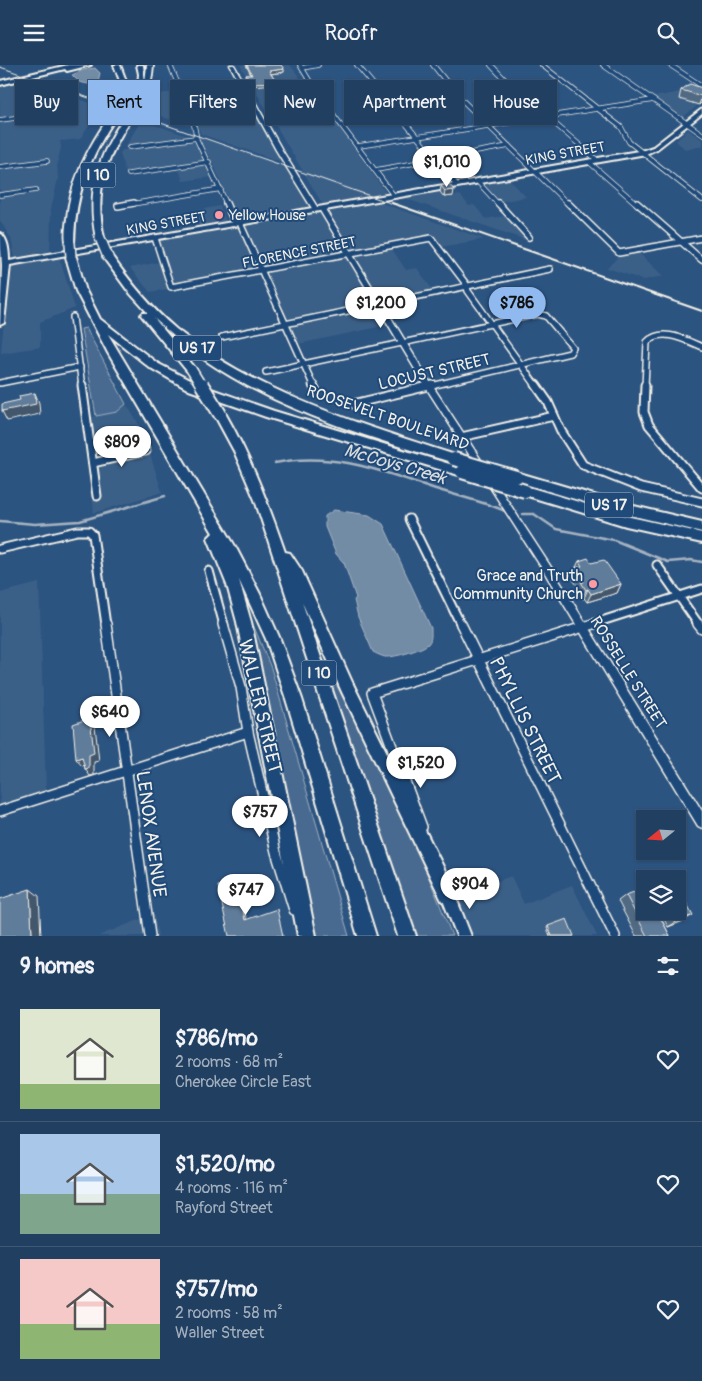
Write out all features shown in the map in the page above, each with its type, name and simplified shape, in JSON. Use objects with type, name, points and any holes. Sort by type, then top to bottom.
[{"type":"highway","points":[[117,65],[123,80]]},
{"type":"highway","points":[[140,65],[142,80]]},
{"type":"highway","name":"I 10","points":[[149,80],[150,65]]},
{"type":"highway","name":"I 10","points":[[126,66],[128,80]]},
{"type":"highway","name":"I 10","points":[[106,125],[94,143],[81,171],[72,210],[71,257],[79,285],[113,353],[244,574],[273,639],[294,699],[367,936]]},
{"type":"highway","name":"I 10","points":[[123,125],[109,147],[97,182],[95,211],[100,237],[108,257],[130,295],[191,369],[220,414],[240,451],[276,543],[407,936]]},
{"type":"highway","name":"ROOSEVELT BOULEVARD","points":[[108,257],[140,299],[162,321],[204,353],[238,375],[276,394],[334,418],[454,459],[621,508],[702,527]]},
{"type":"highway","name":"ROOSEVELT BOULEVARD","points":[[92,313],[126,345],[153,365],[193,387],[270,414],[626,521],[702,538]]},
{"type":"highway","points":[[194,490],[226,562],[244,622],[307,936]]},
{"type":"highway","points":[[276,543],[297,575],[347,687],[448,895]]},
{"type":"main road","points":[[0,83],[74,65]]},
{"type":"main road","points":[[42,73],[88,65]]},
{"type":"main road","name":"KING STREET","points":[[5,264],[642,153],[655,148],[702,111]]},
{"type":"main road","points":[[0,235],[5,264],[0,323]]},
{"type":"main road","points":[[448,895],[464,936]]},
{"type":"street","points":[[170,65],[176,80]]},
{"type":"street","name":"ROSSELLE STREET","points":[[232,65],[240,80]]},
{"type":"street","points":[[318,65],[301,67],[315,90],[359,146],[394,196]]},
{"type":"street","points":[[357,65],[457,185]]},
{"type":"street","points":[[433,65],[448,85],[488,126],[620,253],[702,238]]},
{"type":"street","points":[[491,65],[505,80]]},
{"type":"street","points":[[542,65],[621,127],[629,142],[702,200]]},
{"type":"street","points":[[603,65],[702,135]]},
{"type":"street","points":[[670,65],[702,86]]},
{"type":"street","points":[[557,115],[652,100]]},
{"type":"street","name":"ROSSELLE STREET","points":[[255,106],[293,174],[350,255],[402,343],[546,567],[702,822]]},
{"type":"street","points":[[0,119],[15,117]]},
{"type":"street","points":[[194,125],[196,137],[237,223],[263,271],[316,391]]},
{"type":"street","points":[[359,146],[494,125]]},
{"type":"street","points":[[555,125],[597,161]]},
{"type":"street","points":[[130,147],[196,137]]},
{"type":"street","points":[[376,170],[509,146]]},
{"type":"street","points":[[0,167],[47,161]]},
{"type":"street","points":[[589,162],[702,260]]},
{"type":"street","points":[[129,174],[209,163]]},
{"type":"street","points":[[477,181],[529,237]]},
{"type":"street","points":[[118,206],[221,189]]},
{"type":"street","points":[[0,195],[36,190]]},
{"type":"street","name":"FLORENCE STREET","points":[[155,238],[171,287],[350,255],[431,238],[467,287]]},
{"type":"street","points":[[222,337],[550,269]]},
{"type":"street","points":[[467,287],[491,324],[548,402],[566,439],[583,465],[641,488],[702,502]]},
{"type":"street","name":"LOCUST STREET","points":[[353,404],[570,353],[573,348],[546,316],[538,314],[491,324]]},
{"type":"street","points":[[73,317],[97,496]]},
{"type":"street","points":[[266,372],[491,324]]},
{"type":"street","points":[[702,347],[668,335],[650,337],[647,342],[645,418],[702,488]]},
{"type":"street","points":[[0,383],[80,367]]},
{"type":"street","points":[[461,437],[554,416]]},
{"type":"street","points":[[93,463],[146,451]]},
{"type":"street","name":"PHYLLIS STREET","points":[[409,519],[615,936]]},
{"type":"street","name":"LENOX AVENUE","points":[[0,549],[77,531],[89,531],[93,535],[150,936]]},
{"type":"street","points":[[657,565],[702,629]]},
{"type":"street","name":"WALLER STREET","points":[[209,571],[241,687],[248,731],[276,852],[302,936]]},
{"type":"street","points":[[448,895],[372,693],[702,589]]},
{"type":"street","points":[[0,811],[248,731]]},
{"type":"shaded area","points":[[240,65],[290,65],[302,80],[265,80],[265,107],[255,90],[255,80],[249,80]]},
{"type":"shaded area","points":[[95,68],[100,73],[98,80],[88,80],[88,84],[79,82],[72,75],[83,70]]},
{"type":"shaded area","points":[[15,82],[15,125],[78,125],[78,99],[88,102],[88,125],[90,125],[80,139],[60,141],[61,147],[57,164],[58,179],[51,209],[50,251],[15,258],[11,238],[0,221],[0,86]]},
{"type":"shaded area","points":[[691,84],[702,91],[702,102],[683,117],[654,97],[680,92]]},
{"type":"shaded area","points":[[170,93],[170,119],[160,116],[160,94]]},
{"type":"shaded area","points":[[255,112],[282,162],[201,134],[197,125],[255,125]]},
{"type":"shaded area","points":[[334,121],[386,193],[323,205],[276,125],[334,125]]},
{"type":"shaded area","points":[[138,125],[155,125],[190,137],[126,146]]},
{"type":"shaded area","points":[[688,130],[702,140],[702,146],[685,149],[676,141]]},
{"type":"shaded area","points":[[198,137],[285,167],[310,207],[237,220],[213,163]]},
{"type":"shaded area","points":[[188,140],[193,141],[205,161],[126,174],[120,153],[123,150]]},
{"type":"shaded area","points":[[207,164],[212,177],[183,181],[179,169]]},
{"type":"shaded area","points":[[509,179],[526,197],[499,202],[484,184]]},
{"type":"shaded area","points":[[437,190],[444,198],[460,195],[469,206],[474,205],[486,219],[505,216],[529,241],[401,197]]},
{"type":"shaded area","points":[[378,202],[484,239],[441,247],[433,237],[356,251],[351,250],[327,212],[329,210]]},
{"type":"shaded area","points":[[220,206],[226,221],[199,226],[193,211]]},
{"type":"shaded area","points":[[321,212],[344,252],[268,268],[263,266],[245,225]]},
{"type":"shaded area","points":[[238,226],[258,269],[177,285],[172,284],[159,239]]},
{"type":"shaded area","points":[[391,248],[406,270],[417,268],[434,292],[381,301],[353,256]]},
{"type":"shaded area","points":[[639,253],[663,276],[644,280],[607,268],[618,257]]},
{"type":"shaded area","points":[[59,257],[75,308],[40,322],[40,347],[1,353],[8,280],[12,268],[17,264]]},
{"type":"shaded area","points":[[345,257],[348,258],[375,302],[293,321],[288,320],[266,273]]},
{"type":"shaded area","points":[[160,262],[168,289],[150,292],[130,268]]},
{"type":"shaded area","points":[[375,307],[378,308],[388,325],[298,344],[290,326]]},
{"type":"shaded area","points":[[86,328],[126,404],[117,412],[96,416],[81,329]]},
{"type":"shaded area","points":[[126,404],[142,429],[162,492],[94,513],[85,418],[117,412]]},
{"type":"shaded area","points":[[334,510],[369,515],[383,524],[431,628],[431,639],[428,644],[413,651],[394,656],[385,657],[373,652],[358,617],[354,600],[356,598],[344,563],[336,554],[325,527],[325,516]]},
{"type":"shaded area","points":[[39,583],[46,792],[0,806],[0,593]]},
{"type":"shaded area","points":[[243,600],[271,668],[349,936],[315,936]]},
{"type":"shaded area","points":[[314,641],[405,823],[452,936],[415,936]]},
{"type":"shaded area","points":[[511,876],[524,904],[572,885],[597,936],[472,936],[458,897]]},
{"type":"shaded area","points":[[154,914],[158,936],[98,936]]},
{"type":"building","points":[[247,65],[281,65],[284,69],[269,71],[275,80],[265,80],[265,82],[255,83],[255,80],[249,80],[246,75],[252,75]]},
{"type":"building","points":[[690,84],[702,88],[702,96],[681,90]]},
{"type":"building","points":[[449,184],[454,190],[445,191],[441,186]]},
{"type":"building","points":[[35,393],[36,404],[2,411],[2,404],[20,400],[19,396]]},
{"type":"building","points":[[588,558],[591,563],[604,560],[621,584],[591,594],[581,582],[584,582],[575,568],[582,566],[579,561]]},
{"type":"building","points":[[90,718],[94,753],[89,755],[89,768],[85,769],[82,757],[76,759],[73,724]]},
{"type":"building","points":[[236,880],[245,920],[277,909],[283,936],[229,936],[218,886]]},
{"type":"building","points":[[30,889],[32,936],[0,936],[0,899]]},
{"type":"building","points":[[636,891],[636,915],[626,895]]},
{"type":"building","points":[[686,902],[693,915],[686,918]]},
{"type":"building","points":[[567,919],[574,936],[552,936],[548,926]]},
{"type":"building","points":[[639,920],[662,920],[670,936],[647,936]]},
{"type":"waterway","name":"McCoys Creek","points":[[275,463],[318,460],[358,465],[505,511]]},
{"type":"waterway","name":"McCoys Creek","points":[[0,521],[35,524],[80,521],[165,496]]},
{"type":"waterway","name":"McCoys Creek","points":[[523,514],[534,514],[556,529],[614,540],[668,562],[691,560],[702,562]]},
{"type":"railway","points":[[0,67],[396,205]]},
{"type":"railway","points":[[392,203],[702,311]]},
{"type":"place","name":"Yellow House","points":[[219,215]]},
{"type":"place","name":"Grace and Truth Community Church","points":[[593,584]]}]
